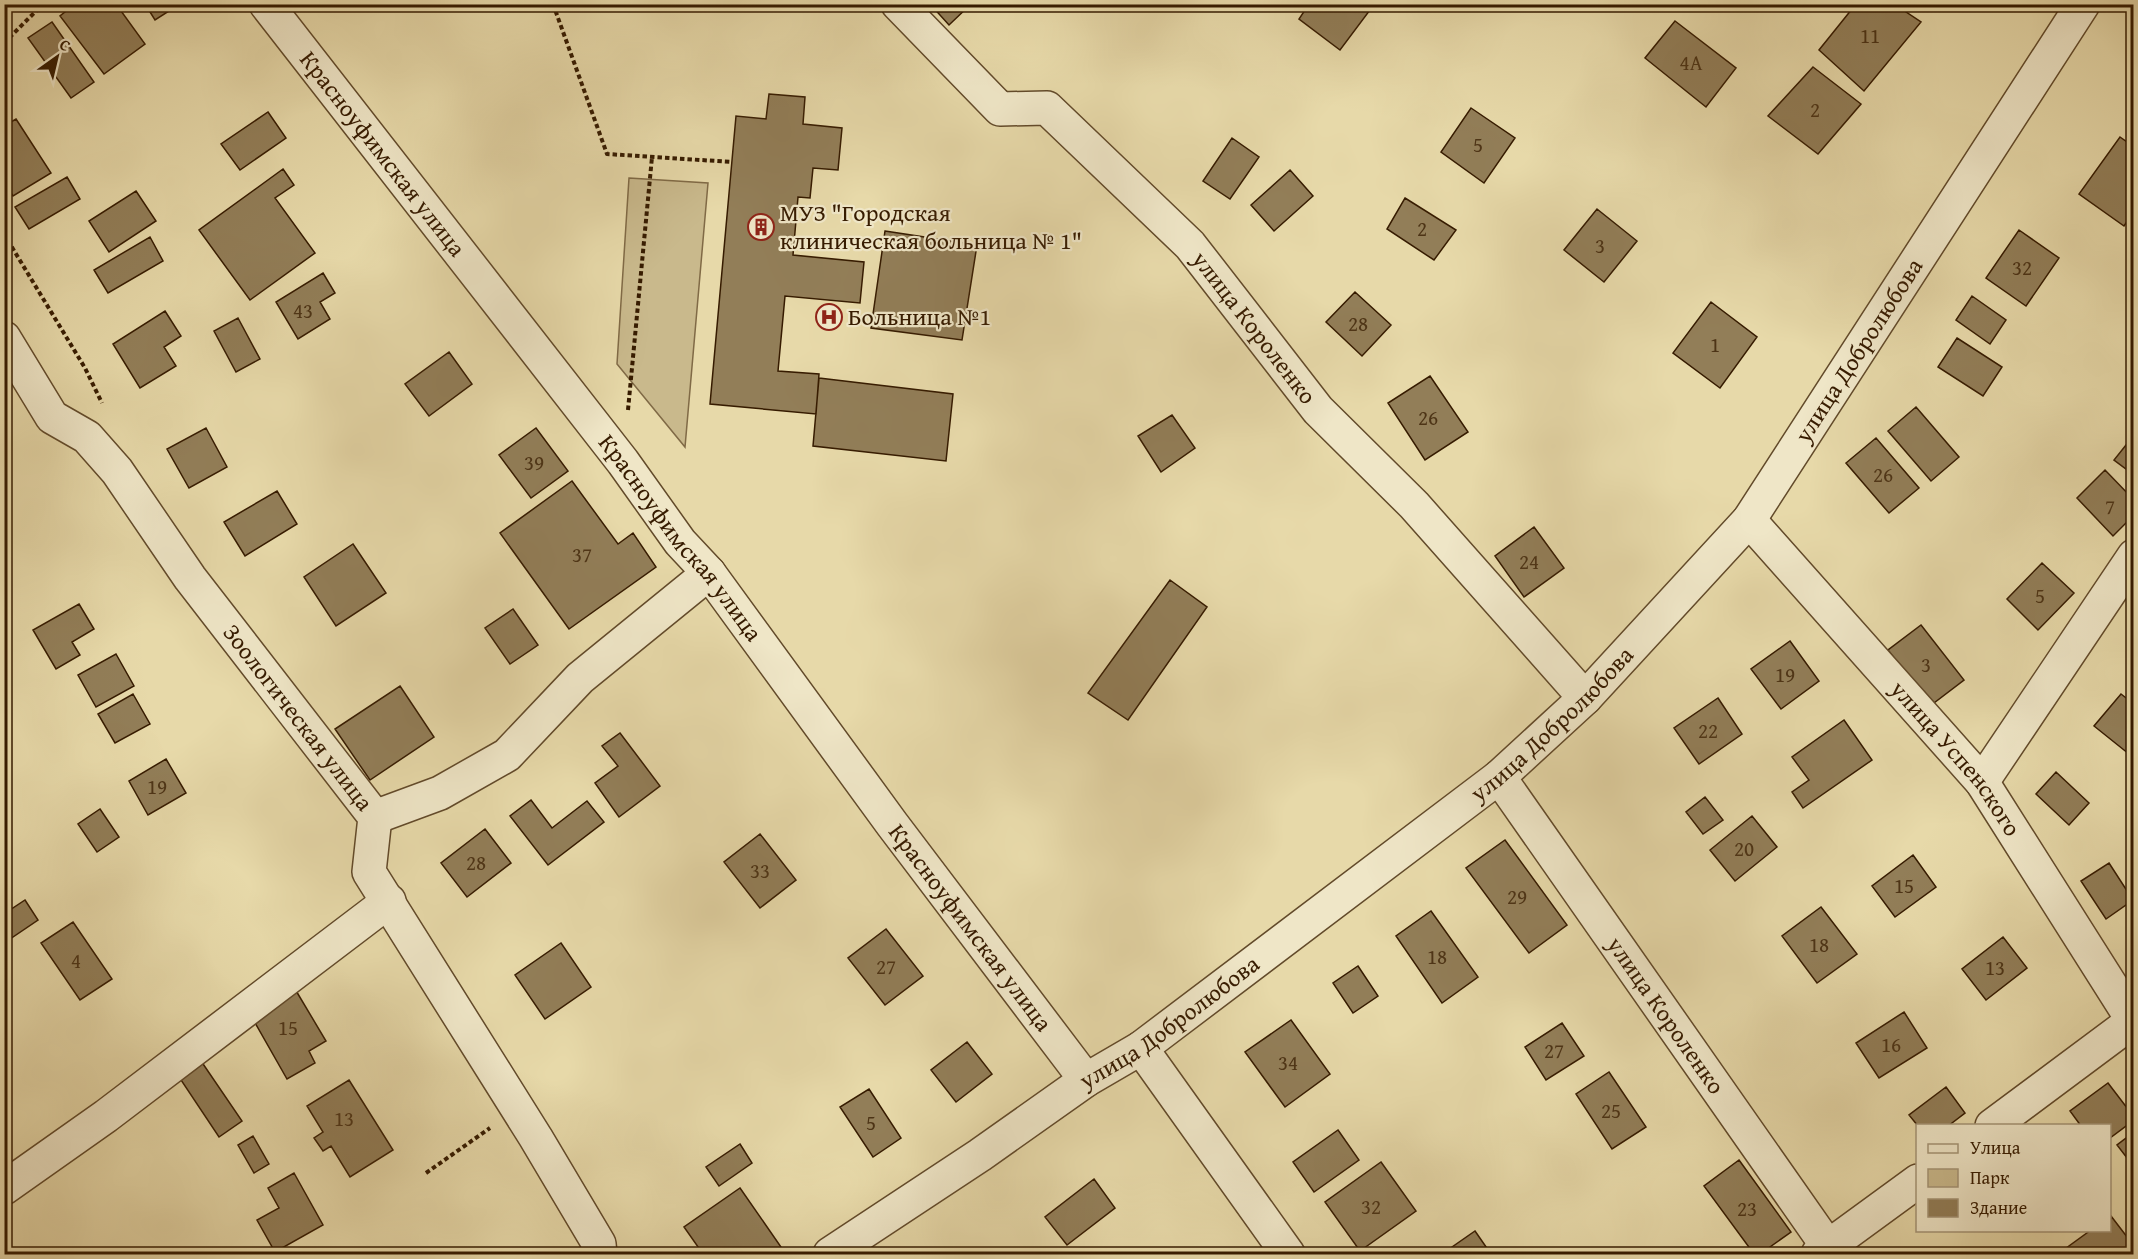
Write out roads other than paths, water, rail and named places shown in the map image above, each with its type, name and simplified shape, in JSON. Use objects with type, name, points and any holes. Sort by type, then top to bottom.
[{"type":"street","name":"Красноуфимская улица","points":[[266,4],[623,462],[680,542],[709,573],[892,824],[1086,1080]]},
{"type":"street","name":"улица Короленко","points":[[898,4],[1000,109],[1047,108],[1190,245],[1318,410],[1414,505],[1585,698]]},
{"type":"street","name":"улица Добролюбова","points":[[830,1254],[980,1155],[1086,1080],[1141,1048],[1499,777],[1585,698],[1749,520],[2083,4]]},
{"type":"street","name":"Зоологическая улица","points":[[4,338],[52,417],[87,436],[117,471],[190,578],[375,818],[369,872],[518,1109],[599,1244],[600,1254]]},
{"type":"street","name":"улица Успенского","points":[[1749,520],[1982,782],[2133,1022]]},
{"type":"street","points":[[1982,782],[2133,556]]},
{"type":"street","points":[[375,818],[440,793],[507,755],[580,678],[709,573]]},
{"type":"street","name":"улица Короленко","points":[[1499,777],[1826,1252]]},
{"type":"street","points":[[4,1188],[106,1116],[389,902]]},
{"type":"street","points":[[1993,1124],[2133,1022]]},
{"type":"street","points":[[1141,1048],[1288,1254]]},
{"type":"street","points":[[1826,1252],[1916,1182]]},
{"type":"place","name":"МУЗ \"Городская клиническая больница № 1\"","points":[[761,227]]},
{"type":"place","name":"Больница №1","points":[[829,317]]}]
